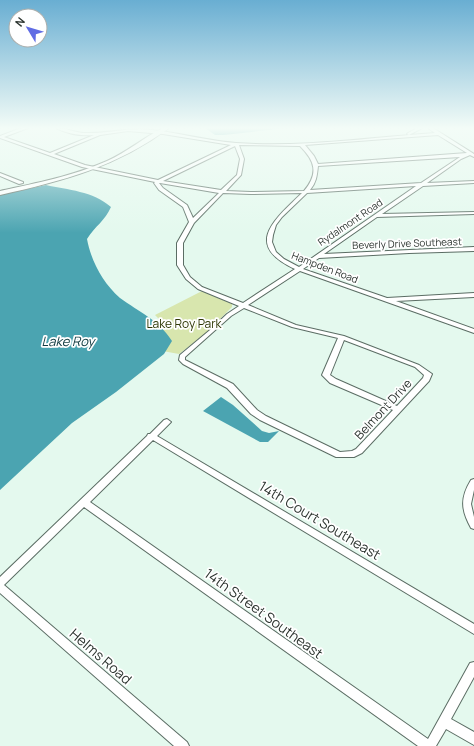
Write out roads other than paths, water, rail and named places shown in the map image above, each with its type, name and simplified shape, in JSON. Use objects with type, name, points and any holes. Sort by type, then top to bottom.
[{"type":"main road","points":[[0,187],[21,183],[91,163]]},
{"type":"main road","points":[[0,193],[58,180],[106,163]]},
{"type":"main road","points":[[0,193],[20,186],[21,183]]},
{"type":"street","points":[[75,163],[158,181],[223,192],[307,192],[474,182]]},
{"type":"street","points":[[158,181],[196,163]]},
{"type":"street","name":"Belmont Drive","points":[[199,342],[182,356],[182,360],[185,363],[230,386],[254,412],[263,418],[338,455],[354,454],[359,451],[426,379],[428,374],[426,371],[417,366],[342,337],[294,326],[200,288],[188,278],[180,265],[180,243],[192,222],[236,179],[242,163]]},
{"type":"street","points":[[316,165],[350,163]]},
{"type":"street","name":"Rydalmont Road","points":[[199,342],[228,315],[242,305],[299,269],[453,163]]},
{"type":"street","name":"Hampden Road","points":[[316,165],[315,176],[307,192],[278,217],[271,229],[269,240],[271,250],[275,255],[299,269],[474,331]]},
{"type":"street","points":[[0,174],[21,183]]},
{"type":"street","points":[[158,181],[156,183],[158,186],[185,206],[192,222]]},
{"type":"street","points":[[376,216],[474,213]]},
{"type":"street","name":"Beverly Drive Southeast","points":[[316,256],[474,249]]},
{"type":"street","points":[[386,300],[474,295]]},
{"type":"street","points":[[342,337],[326,375],[333,382],[398,409]]},
{"type":"street","points":[[0,583],[85,503],[151,436],[167,422]]},
{"type":"street","name":"14th Court Southeast","points":[[151,436],[474,628]]},
{"type":"street","points":[[474,482],[466,498],[467,509],[474,526]]},
{"type":"street","name":"14th Street Southeast","points":[[85,503],[429,746]]},
{"type":"street","name":"Helms Road","points":[[0,587],[183,746]]},
{"type":"street","points":[[429,746],[474,668]]},
{"type":"street","points":[[444,721],[474,739]]},
{"type":"water","name":"Lake Roy","points":[[46,185],[88,194],[111,207],[106,216],[87,239],[91,255],[108,286],[120,298],[161,327],[172,341],[164,354],[116,392],[72,423],[0,490],[0,195]]},
{"type":"water","points":[[221,397],[233,405],[262,431],[269,433],[279,431],[268,442],[260,442],[203,411]]},
{"type":"park label","name":"Lake Roy Park","points":[[184,323]]}]
